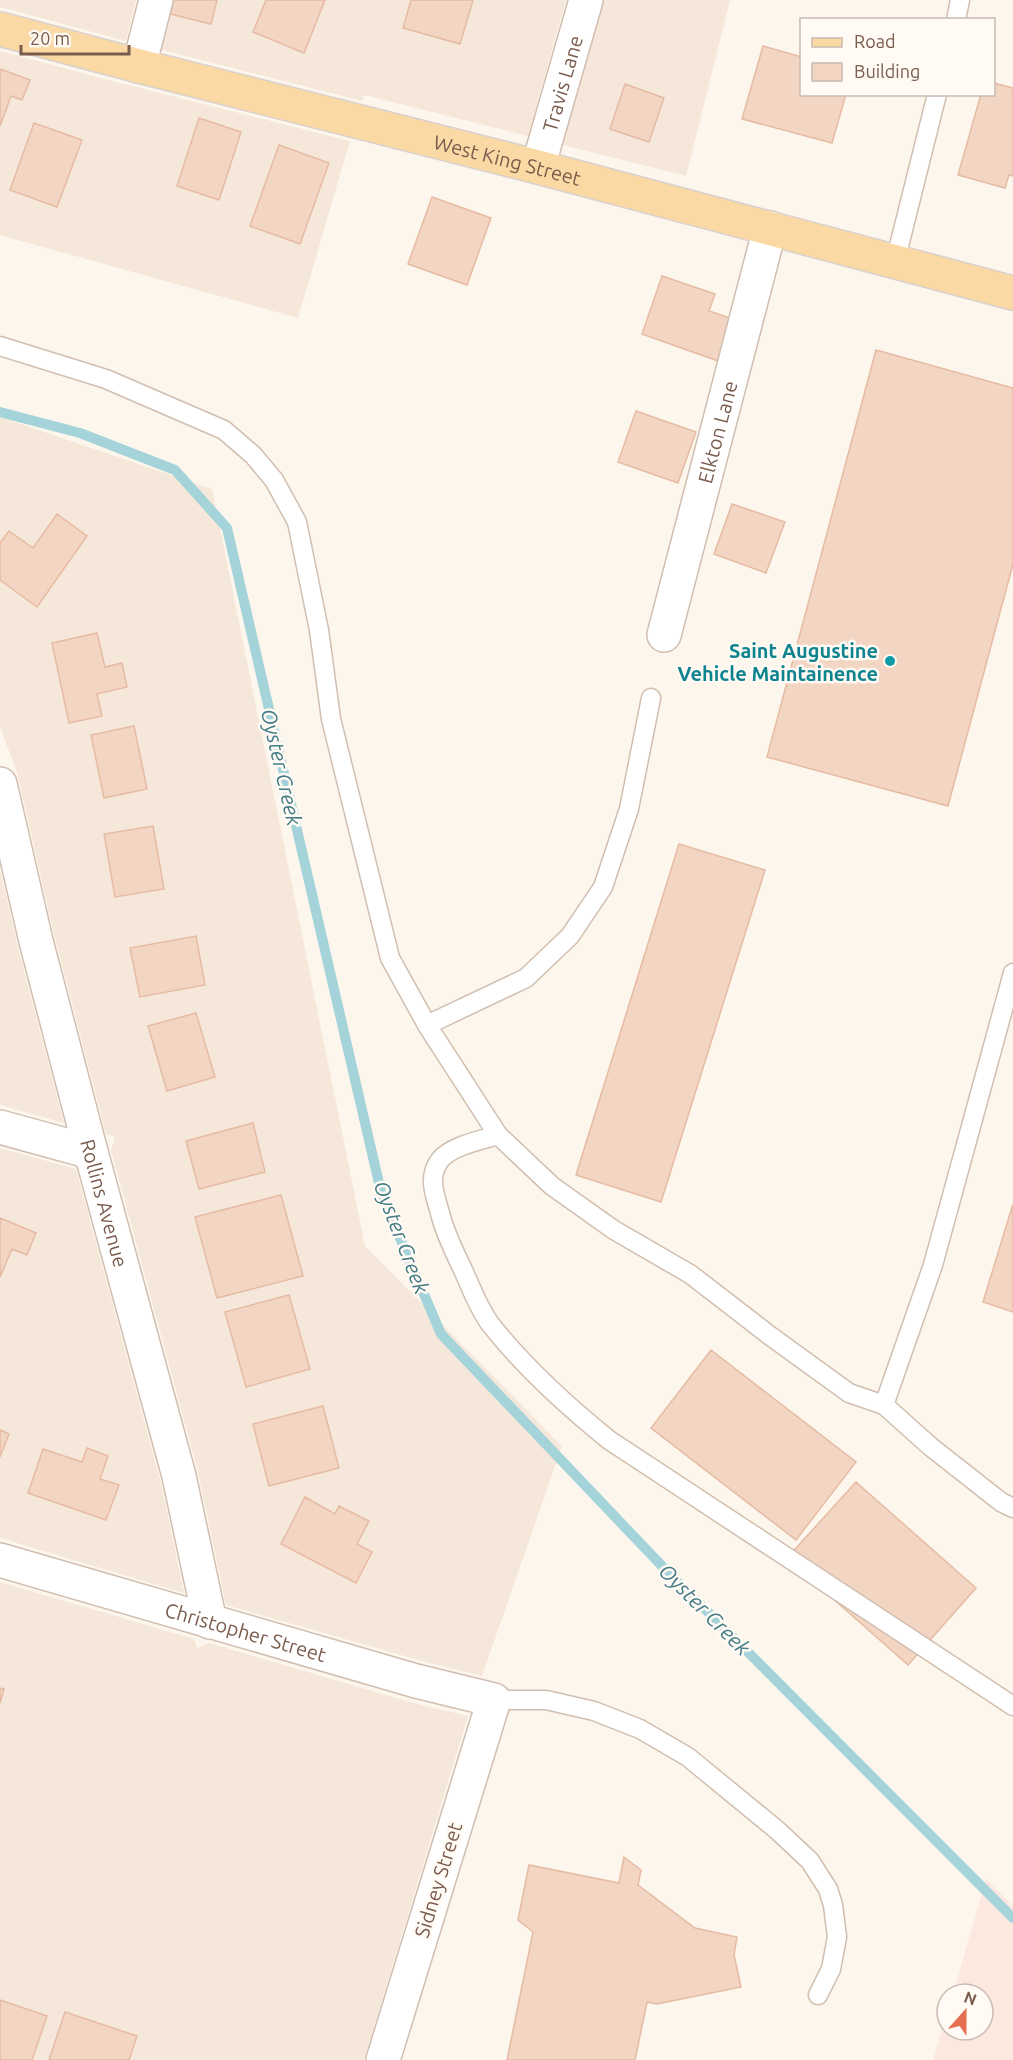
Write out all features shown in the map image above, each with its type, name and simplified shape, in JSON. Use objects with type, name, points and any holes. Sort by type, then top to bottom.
[{"type":"main road","name":"West King Street","points":[[0,29],[538,167],[1013,293]]},
{"type":"street","points":[[139,66],[156,0]]},
{"type":"street","name":"Travis Lane","points":[[538,167],[586,0]]},
{"type":"street","name":"Elkton Lane","points":[[664,635],[770,228]]},
{"type":"street","name":"Rollins Avenue","points":[[0,784],[36,941],[179,1476],[210,1622]]},
{"type":"street","points":[[0,1127],[91,1152]]},
{"type":"street","name":"Christopher Street","points":[[0,1560],[416,1682],[495,1700]]},
{"type":"street","name":"Sidney Street","points":[[383,2060],[495,1700]]},
{"type":"lane","points":[[956,18],[960,0]]},
{"type":"lane","points":[[895,262],[936,96]]},
{"type":"lane","points":[[0,346],[106,379],[224,430],[253,454],[274,480],[297,522],[319,630],[331,719],[390,958],[427,1025],[498,1135],[552,1186],[614,1230],[690,1274],[849,1393],[884,1404],[931,1447],[1001,1502],[1013,1508]]},
{"type":"lane","points":[[427,1025],[526,978],[570,936],[603,887],[629,808],[651,698]]},
{"type":"lane","points":[[884,1404],[933,1265],[1013,973]]},
{"type":"lane","points":[[498,1135],[470,1143],[446,1155],[435,1170],[432,1186],[444,1230],[476,1299],[491,1324],[510,1347],[560,1398],[609,1440],[1013,1706]]},
{"type":"lane","points":[[495,1700],[546,1700],[594,1711],[640,1729],[688,1756],[777,1830],[810,1861],[828,1889],[833,1905],[837,1937],[831,1969],[818,1995]]},
{"type":"shaded area","points":[[0,0],[136,0],[126,41],[0,7]]},
{"type":"shaded area","points":[[174,0],[566,0],[528,136],[364,95],[362,101],[161,50]]},
{"type":"shaded area","points":[[603,0],[730,0],[686,176],[563,145]]},
{"type":"shaded area","points":[[0,51],[350,141],[298,318],[0,235]]},
{"type":"shaded area","points":[[0,417],[212,489],[365,1246],[562,1446],[482,1676],[226,1605],[197,1468],[111,1150],[115,1137],[106,1134],[54,934],[17,772],[0,727]]},
{"type":"shaded area","points":[[0,869],[18,948],[64,1123],[0,1105]]},
{"type":"shaded area","points":[[0,1148],[76,1169],[161,1483],[184,1593],[0,1538]]},
{"type":"shaded area","points":[[0,1582],[194,1639],[197,1648],[209,1643],[410,1702],[468,1716],[364,2060],[0,2060]]},
{"type":"shaded area","points":[[986,1879],[1013,1906],[1013,2060],[933,2060],[938,2042],[995,2042],[995,1982],[956,1982]]},
{"type":"building","points":[[170,0],[217,0],[211,24],[166,13]]},
{"type":"building","points":[[266,0],[325,0],[304,53],[253,32]]},
{"type":"building","points":[[411,0],[473,0],[460,44],[403,28]]},
{"type":"building","points":[[763,46],[800,56],[800,96],[845,96],[832,143],[742,119]]},
{"type":"building","points":[[0,69],[30,80],[22,100],[11,96],[0,126]]},
{"type":"building","points":[[995,83],[1013,88],[1013,176],[1009,175],[1005,188],[958,175],[980,96],[995,96]]},
{"type":"building","points":[[625,84],[664,98],[649,142],[610,129]]},
{"type":"building","points":[[199,118],[241,132],[219,200],[177,186]]},
{"type":"building","points":[[34,123],[82,140],[57,207],[10,190]]},
{"type":"building","points":[[279,145],[329,163],[300,244],[250,226]]},
{"type":"building","points":[[432,197],[491,218],[467,285],[408,264]]},
{"type":"building","points":[[662,276],[715,294],[709,311],[733,319],[718,361],[642,334]]},
{"type":"building","name":"Saint Augustine Vehicle Maintainence","points":[[876,350],[1013,388],[1013,564],[948,806],[767,757]]},
{"type":"building","points":[[636,411],[696,432],[678,483],[618,462]]},
{"type":"building","points":[[732,504],[785,522],[766,573],[714,554]]},
{"type":"building","points":[[57,514],[87,536],[37,607],[0,580],[0,543],[9,531],[33,548]]},
{"type":"building","points":[[97,633],[105,667],[122,663],[127,687],[97,694],[102,716],[69,723],[52,643]]},
{"type":"building","points":[[134,726],[147,789],[104,798],[91,735]]},
{"type":"building","points":[[153,826],[164,889],[115,897],[104,834]]},
{"type":"building","points":[[679,844],[765,870],[661,1202],[576,1175]]},
{"type":"building","points":[[196,936],[205,985],[140,997],[130,948]]},
{"type":"building","points":[[196,1013],[215,1077],[167,1091],[148,1026]]},
{"type":"building","points":[[253,1123],[265,1172],[199,1189],[186,1141]]},
{"type":"building","points":[[281,1195],[303,1276],[217,1298],[195,1217]]},
{"type":"building","points":[[1013,1204],[1013,1312],[983,1302]]},
{"type":"building","points":[[0,1218],[36,1233],[27,1255],[12,1249],[0,1277]]},
{"type":"building","points":[[289,1295],[310,1369],[246,1387],[225,1312]]},
{"type":"building","points":[[711,1350],[856,1462],[796,1540],[651,1428]]},
{"type":"building","points":[[323,1406],[339,1468],[269,1486],[253,1424]]},
{"type":"building","points":[[0,1430],[9,1434],[0,1457]]},
{"type":"building","points":[[87,1448],[108,1456],[100,1479],[119,1485],[106,1520],[28,1493],[43,1449],[82,1462]]},
{"type":"building","points":[[856,1482],[976,1588],[908,1665],[787,1558]]},
{"type":"building","points":[[305,1497],[335,1514],[339,1506],[369,1521],[357,1544],[372,1552],[356,1583],[281,1544]]},
{"type":"building","points":[[0,1688],[4,1689],[0,1703]]},
{"type":"building","points":[[624,1857],[641,1870],[638,1885],[695,1928],[737,1937],[734,1955],[741,1987],[657,2004],[647,2002],[635,2060],[507,2060],[533,1932],[518,1920],[529,1865],[619,1883]]},
{"type":"building","points":[[0,2000],[47,2016],[32,2060],[0,2060]]},
{"type":"building","points":[[65,2012],[137,2036],[129,2060],[49,2060]]},
{"type":"waterway","name":"Oyster Creek","points":[[0,412],[80,433],[175,470],[227,528],[382,1196],[441,1334],[662,1566],[1013,1918]]},
{"type":"place","name":"Saint Augustine Vehicle Maintainence","points":[[890,661]]}]
